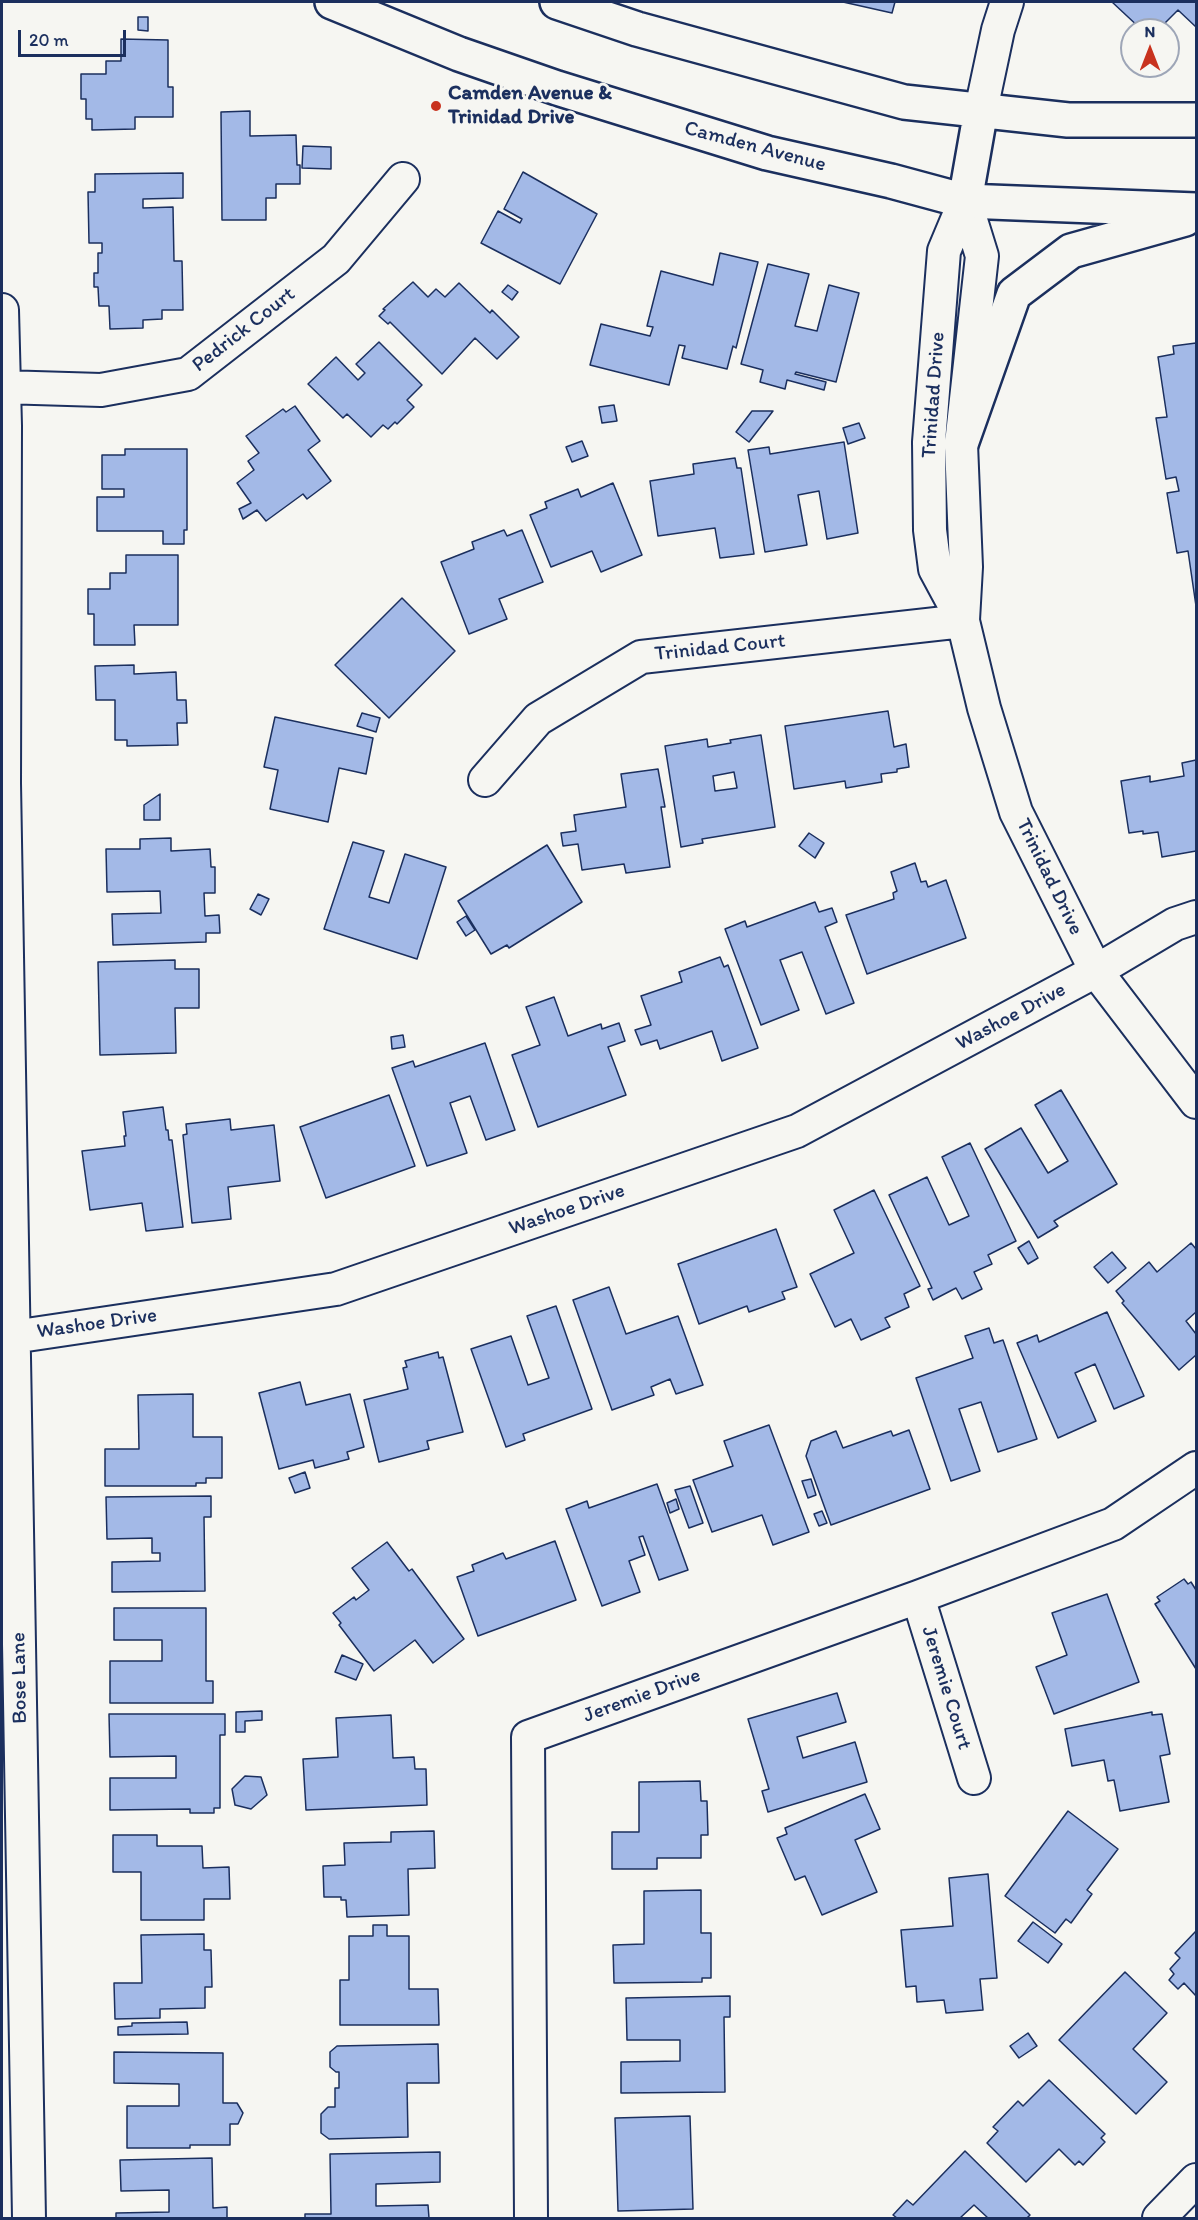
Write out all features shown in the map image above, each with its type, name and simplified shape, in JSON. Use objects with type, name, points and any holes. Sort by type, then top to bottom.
[{"type":"main road","name":"Camden Avenue","points":[[332,2],[459,54],[557,88],[767,153],[964,201],[1197,210]]},
{"type":"main road","points":[[557,2],[637,29],[904,102],[1068,120],[1197,120]]},
{"type":"main road","name":"Trinidad Drive","points":[[964,201],[981,110]]},
{"type":"main road","points":[[961,444],[1014,294],[1071,251],[1197,216]]},
{"type":"street","name":"Trinidad Drive","points":[[981,110],[998,30],[1007,2]]},
{"type":"street","name":"Pedrick Court","points":[[2,387],[101,390],[188,374],[336,259],[403,179]]},
{"type":"street","name":"Trinidad Drive","points":[[963,621],[966,567],[961,444],[982,256],[964,201]]},
{"type":"street","name":"Trinidad Drive","points":[[964,201],[944,251],[929,442],[930,530],[935,569],[963,621],[984,708],[1016,812],[1096,971],[1197,1102]]},
{"type":"street","name":"Bose Lane","points":[[2,310],[2,387],[5,426],[3,783],[12,1822],[29,2218]]},
{"type":"street","name":"Trinidad Court","points":[[485,780],[538,719],[641,657],[963,621]]},
{"type":"street","name":"Washoe Drive","points":[[7,1337],[336,1289],[797,1131],[1096,971],[1175,924],[1197,917]]},
{"type":"street","name":"Jeremie Drive","points":[[531,2218],[528,1737],[918,1597],[1113,1524],[1197,1468]]},
{"type":"street","name":"Jeremie Court","points":[[918,1597],[974,1778]]},
{"type":"street","points":[[1159,2218],[1197,2180]]},
{"type":"building","points":[[843,2],[895,2],[892,13]]},
{"type":"building","points":[[1112,2],[1196,2],[1196,27],[1178,10],[1170,18],[1129,18]]},
{"type":"building","points":[[138,17],[148,17],[148,31],[138,30]]},
{"type":"building","points":[[121,39],[168,40],[168,87],[173,87],[173,117],[135,117],[135,129],[92,130],[92,119],[86,119],[86,99],[81,99],[81,74],[106,74],[106,61],[121,61]]},
{"type":"building","points":[[250,111],[250,136],[296,135],[300,184],[276,184],[276,198],[266,198],[266,220],[222,220],[221,112]]},
{"type":"building","points":[[303,146],[331,147],[331,169],[302,168]]},
{"type":"building","points":[[523,172],[597,214],[560,284],[481,243],[498,211],[520,223],[522,219],[504,209]]},
{"type":"building","points":[[183,173],[183,198],[143,199],[143,208],[173,207],[174,261],[182,261],[183,310],[162,310],[162,319],[143,320],[143,328],[110,329],[109,306],[99,306],[98,287],[94,287],[94,273],[98,273],[98,253],[102,253],[102,243],[89,243],[88,192],[95,192],[95,174]]},
{"type":"building","points":[[720,253],[758,262],[736,348],[733,346],[727,369],[682,358],[685,346],[679,345],[669,385],[590,365],[601,324],[650,336],[653,327],[647,326],[661,271],[713,285]]},
{"type":"building","points":[[768,264],[809,274],[795,326],[817,331],[829,285],[859,293],[836,382],[796,372],[795,374],[826,382],[824,390],[787,380],[785,389],[760,382],[763,370],[741,364]]},
{"type":"building","points":[[413,282],[428,297],[436,289],[445,297],[459,283],[490,313],[492,310],[519,337],[497,359],[475,338],[442,374],[390,322],[388,324],[379,316],[385,310],[383,309]]},
{"type":"building","points":[[508,285],[518,292],[512,300],[502,292]]},
{"type":"building","points":[[379,342],[422,385],[407,400],[414,407],[397,424],[395,422],[388,429],[383,425],[371,437],[347,414],[343,418],[308,384],[336,357],[358,380],[365,373],[356,364]]},
{"type":"building","points":[[1196,343],[1196,606],[1188,551],[1177,553],[1167,493],[1179,491],[1176,477],[1166,479],[1156,418],[1167,417],[1158,357],[1174,354],[1173,346]]},
{"type":"building","points":[[614,405],[617,421],[602,423],[599,407]]},
{"type":"building","points":[[295,406],[320,441],[308,450],[331,481],[307,499],[303,494],[266,521],[257,510],[243,519],[239,509],[251,503],[237,483],[254,470],[248,461],[259,453],[246,436],[283,409],[286,412]]},
{"type":"building","points":[[752,411],[773,411],[749,442],[736,432]]},
{"type":"building","points":[[859,423],[865,438],[848,444],[843,428]]},
{"type":"building","points":[[582,441],[588,456],[572,462],[566,447]]},
{"type":"building","points":[[844,442],[858,533],[827,539],[819,491],[798,495],[807,545],[765,552],[748,450],[769,447],[770,454]]},
{"type":"building","points":[[125,449],[187,449],[187,530],[184,530],[184,544],[163,544],[163,531],[97,531],[97,497],[124,497],[124,489],[102,489],[102,455],[125,455]]},
{"type":"building","points":[[735,458],[737,468],[741,468],[754,554],[720,558],[715,528],[658,536],[650,481],[694,474],[693,464]]},
{"type":"building","points":[[613,483],[642,555],[601,572],[592,551],[551,567],[530,515],[547,508],[545,502],[578,489],[581,497]]},
{"type":"building","points":[[504,530],[507,536],[522,530],[543,582],[499,599],[507,619],[469,634],[441,562],[474,549],[472,542]]},
{"type":"building","points":[[126,555],[178,555],[178,625],[134,625],[135,645],[94,645],[94,614],[88,614],[88,589],[110,589],[110,573],[126,573]]},
{"type":"building","points":[[402,598],[455,651],[389,718],[335,665]]},
{"type":"building","points":[[134,665],[134,674],[176,672],[177,700],[186,700],[187,723],[177,723],[178,745],[127,746],[127,740],[115,740],[115,700],[96,700],[95,666]]},
{"type":"building","points":[[888,711],[894,747],[906,744],[909,767],[897,769],[897,772],[881,774],[882,782],[846,788],[845,781],[794,789],[785,726]]},
{"type":"building","points":[[362,713],[380,718],[376,732],[357,726]]},
{"type":"building","points":[[275,717],[373,738],[366,774],[339,768],[328,822],[270,809],[278,770],[264,767]]},
{"type":"building","points":[[761,735],[775,827],[702,839],[703,843],[681,847],[665,746],[707,739],[708,747],[731,743],[730,740]],"holes":[[[734,772],[737,788],[715,791],[713,776]]]},
{"type":"building","points":[[1196,760],[1196,851],[1162,857],[1158,832],[1129,833],[1121,781],[1150,776],[1150,782],[1184,776],[1182,763]]},
{"type":"building","points":[[658,769],[665,807],[661,807],[670,867],[626,873],[624,864],[582,870],[578,844],[563,846],[561,833],[576,831],[574,815],[626,807],[621,774]]},
{"type":"building","points":[[160,794],[160,820],[144,820],[144,805]]},
{"type":"building","points":[[809,833],[824,843],[815,858],[799,846]]},
{"type":"building","points":[[171,838],[171,851],[210,849],[211,867],[215,867],[215,893],[204,893],[205,916],[219,915],[220,933],[206,933],[206,942],[113,945],[112,914],[161,913],[160,891],[107,892],[106,849],[140,849],[140,839]]},
{"type":"building","points":[[353,842],[384,851],[369,897],[389,903],[405,854],[446,867],[417,959],[324,929]]},
{"type":"building","points":[[547,845],[582,902],[509,948],[507,945],[491,954],[458,901]]},
{"type":"building","points":[[915,863],[921,882],[926,881],[928,887],[946,880],[966,938],[867,974],[846,915],[894,899],[893,893],[897,891],[891,872]]},
{"type":"building","points":[[258,894],[269,899],[261,915],[250,909]]},
{"type":"building","points":[[815,902],[819,912],[832,908],[837,922],[825,927],[854,1003],[826,1014],[802,952],[780,960],[799,1010],[761,1025],[725,929],[745,921],[747,927]]},
{"type":"building","points":[[466,916],[475,930],[466,936],[457,922]]},
{"type":"building","points":[[720,957],[724,967],[728,965],[758,1048],[722,1061],[712,1031],[660,1049],[657,1040],[641,1045],[635,1030],[651,1025],[641,996],[682,982],[679,972]]},
{"type":"building","points":[[175,960],[175,969],[199,969],[199,1008],[175,1008],[176,1053],[100,1055],[98,962]]},
{"type":"building","points":[[554,997],[568,1036],[601,1024],[602,1029],[619,1023],[625,1041],[608,1047],[626,1095],[538,1127],[512,1055],[540,1045],[526,1007]]},
{"type":"building","points":[[403,1035],[405,1047],[392,1049],[391,1037]]},
{"type":"building","points":[[485,1043],[515,1130],[486,1140],[470,1096],[450,1103],[467,1153],[427,1166],[392,1068],[413,1061],[415,1067]]},
{"type":"building","points":[[1061,1090],[1117,1184],[1054,1221],[1058,1226],[1038,1238],[985,1149],[1021,1128],[1048,1173],[1068,1161],[1035,1105]]},
{"type":"building","points":[[389,1095],[415,1166],[326,1198],[300,1127]]},
{"type":"building","points":[[163,1107],[166,1130],[168,1130],[169,1140],[172,1140],[183,1227],[146,1231],[142,1203],[90,1210],[82,1151],[125,1146],[123,1112]]},
{"type":"building","points":[[230,1119],[231,1130],[274,1125],[280,1181],[228,1187],[231,1219],[192,1223],[183,1135],[187,1134],[186,1124]]},
{"type":"building","points":[[970,1143],[1016,1241],[988,1255],[992,1264],[974,1272],[982,1289],[962,1299],[956,1288],[933,1300],[928,1289],[932,1288],[889,1195],[927,1177],[949,1225],[969,1216],[942,1157]]},
{"type":"building","points":[[874,1190],[920,1286],[904,1294],[909,1307],[885,1318],[890,1327],[861,1340],[851,1319],[835,1327],[810,1274],[854,1253],[834,1210]]},
{"type":"building","points":[[776,1229],[797,1287],[782,1292],[785,1299],[749,1312],[747,1306],[699,1324],[678,1264]]},
{"type":"building","points":[[1029,1241],[1038,1258],[1028,1264],[1018,1248]]},
{"type":"building","points":[[1191,1243],[1196,1249],[1196,1312],[1186,1321],[1196,1334],[1196,1355],[1179,1370],[1122,1303],[1124,1301],[1116,1291],[1149,1262],[1157,1272]]},
{"type":"building","points":[[1112,1252],[1126,1268],[1108,1283],[1094,1267]]},
{"type":"building","points":[[609,1287],[626,1334],[678,1316],[703,1385],[676,1394],[670,1379],[651,1387],[654,1395],[612,1410],[573,1300]]},
{"type":"building","points":[[556,1306],[592,1409],[523,1434],[525,1440],[506,1447],[471,1349],[511,1336],[528,1385],[549,1378],[527,1316]]},
{"type":"building","points":[[1107,1312],[1144,1396],[1114,1409],[1095,1364],[1075,1373],[1096,1421],[1058,1438],[1017,1343],[1037,1335],[1039,1342]]},
{"type":"building","points":[[989,1328],[994,1343],[1003,1340],[1037,1439],[998,1452],[981,1402],[959,1409],[980,1471],[951,1481],[916,1378],[973,1358],[965,1336]]},
{"type":"building","points":[[438,1352],[439,1358],[443,1357],[463,1432],[427,1441],[429,1449],[379,1462],[364,1400],[408,1389],[403,1368],[407,1367],[405,1361]]},
{"type":"building","points":[[300,1382],[306,1405],[350,1394],[364,1447],[347,1452],[349,1459],[315,1468],[313,1460],[279,1469],[259,1393]]},
{"type":"building","points":[[193,1394],[193,1437],[222,1437],[222,1478],[206,1478],[206,1483],[196,1483],[196,1486],[105,1486],[105,1449],[139,1449],[138,1395]]},
{"type":"building","points":[[769,1425],[809,1532],[773,1545],[762,1515],[712,1532],[693,1480],[733,1466],[724,1441]]},
{"type":"building","points":[[909,1430],[930,1489],[831,1525],[806,1456],[811,1441],[836,1431],[843,1448],[891,1431],[893,1436]]},
{"type":"building","points":[[305,1472],[310,1488],[295,1493],[289,1478]]},
{"type":"building","points":[[811,1479],[816,1495],[808,1498],[802,1481]]},
{"type":"building","points":[[657,1484],[688,1570],[659,1580],[643,1536],[639,1537],[645,1555],[629,1561],[640,1592],[602,1606],[566,1509],[587,1501],[589,1508]]},
{"type":"building","points":[[690,1486],[703,1523],[689,1528],[675,1490]]},
{"type":"building","points":[[211,1496],[211,1517],[204,1517],[205,1591],[112,1592],[112,1562],[160,1561],[160,1553],[152,1553],[152,1538],[107,1539],[106,1497]]},
{"type":"building","points":[[676,1499],[679,1509],[670,1513],[667,1503]]},
{"type":"building","points":[[822,1511],[827,1523],[819,1526],[814,1514]]},
{"type":"building","points":[[555,1541],[576,1600],[478,1636],[457,1577],[474,1571],[472,1565],[503,1553],[506,1559]]},
{"type":"building","points":[[387,1542],[409,1571],[412,1569],[464,1639],[433,1663],[415,1640],[374,1671],[339,1625],[341,1623],[333,1613],[354,1597],[356,1600],[369,1590],[352,1568]]},
{"type":"building","points":[[1184,1579],[1188,1584],[1191,1582],[1196,1590],[1196,1669],[1155,1604],[1160,1601],[1157,1597]]},
{"type":"building","points":[[1107,1594],[1139,1682],[1054,1714],[1036,1667],[1067,1655],[1052,1613]]},
{"type":"building","points":[[114,1608],[206,1608],[206,1681],[213,1681],[213,1703],[110,1703],[110,1661],[162,1661],[162,1640],[114,1640]]},
{"type":"building","points":[[342,1655],[363,1664],[356,1680],[335,1672]]},
{"type":"building","points":[[837,1693],[846,1722],[797,1737],[803,1758],[855,1742],[867,1782],[768,1812],[762,1791],[769,1789],[748,1719]]},
{"type":"building","points":[[262,1711],[262,1720],[245,1721],[245,1732],[236,1732],[236,1712]]},
{"type":"building","points":[[1152,1712],[1152,1715],[1162,1714],[1170,1754],[1160,1756],[1169,1802],[1120,1811],[1114,1780],[1108,1781],[1104,1760],[1072,1766],[1065,1729]]},
{"type":"building","points":[[109,1714],[225,1714],[225,1735],[220,1735],[220,1808],[214,1808],[214,1813],[190,1813],[190,1809],[110,1810],[110,1778],[176,1778],[176,1756],[110,1757]]},
{"type":"building","points":[[391,1715],[393,1758],[414,1757],[415,1769],[426,1769],[427,1805],[306,1810],[303,1759],[338,1757],[336,1718]]},
{"type":"building","points":[[245,1776],[261,1777],[267,1795],[251,1809],[235,1805],[232,1789]]},
{"type":"building","points":[[700,1781],[701,1801],[707,1801],[708,1835],[701,1835],[701,1858],[657,1858],[657,1869],[612,1869],[612,1832],[639,1832],[639,1782]]},
{"type":"building","points":[[865,1794],[880,1829],[855,1840],[877,1892],[822,1915],[805,1876],[795,1880],[777,1838],[787,1834],[785,1828]]},
{"type":"building","points":[[1068,1811],[1118,1849],[1087,1890],[1092,1894],[1071,1923],[1066,1919],[1055,1933],[1005,1896]]},
{"type":"building","points":[[434,1831],[435,1868],[408,1869],[409,1915],[347,1917],[346,1900],[341,1900],[341,1897],[324,1897],[323,1866],[345,1865],[344,1843],[391,1842],[391,1832]]},
{"type":"building","points":[[113,1835],[157,1835],[157,1846],[202,1846],[203,1868],[229,1867],[230,1899],[204,1899],[204,1920],[141,1920],[141,1872],[113,1872]]},
{"type":"building","points":[[988,1874],[997,1978],[980,1979],[983,2010],[946,2013],[944,2000],[917,2002],[916,1986],[906,1987],[901,1930],[953,1926],[949,1878]]},
{"type":"building","points":[[701,1890],[701,1933],[711,1933],[711,1978],[702,1978],[702,1982],[614,1983],[613,1945],[644,1944],[644,1891]]},
{"type":"building","points":[[1033,1922],[1062,1944],[1048,1963],[1018,1941]]},
{"type":"building","points":[[373,1925],[387,1925],[387,1936],[409,1936],[409,1989],[438,1989],[439,2025],[340,2025],[340,1980],[349,1980],[349,1936],[373,1936]]},
{"type":"building","points":[[1196,1931],[1196,1996],[1184,1983],[1178,1989],[1169,1980],[1174,1974],[1170,1969],[1180,1958],[1175,1953]]},
{"type":"building","points":[[204,1934],[204,1950],[211,1950],[212,1987],[205,1987],[205,2008],[160,2009],[160,2018],[115,2019],[114,1983],[142,1983],[141,1935]]},
{"type":"building","points":[[1125,1972],[1167,2013],[1133,2049],[1167,2082],[1136,2114],[1059,2040]]},
{"type":"building","points":[[730,1996],[730,2017],[724,2017],[725,2092],[621,2093],[621,2062],[680,2061],[680,2040],[627,2040],[626,1998]]},
{"type":"building","points":[[187,2022],[188,2034],[118,2035],[118,2027],[132,2026],[132,2023]]},
{"type":"building","points":[[1028,2033],[1037,2046],[1019,2058],[1010,2046]]},
{"type":"building","points":[[438,2044],[439,2083],[407,2083],[408,2137],[329,2139],[321,2133],[321,2114],[328,2107],[335,2107],[335,2088],[339,2088],[339,2072],[330,2067],[330,2052],[337,2046]]},
{"type":"building","points":[[114,2052],[223,2053],[223,2103],[237,2103],[243,2113],[238,2124],[230,2124],[230,2145],[190,2145],[190,2148],[127,2148],[127,2106],[179,2106],[179,2084],[114,2083]]},
{"type":"building","points":[[1049,2080],[1105,2134],[1101,2138],[1105,2142],[1083,2165],[1079,2161],[1075,2165],[1059,2149],[1026,2182],[987,2143],[998,2131],[993,2127],[1018,2101],[1023,2106]]},
{"type":"building","points":[[690,2116],[693,2209],[618,2211],[615,2118]]},
{"type":"building","points":[[965,2151],[1030,2215],[1027,2218],[988,2218],[974,2205],[960,2218],[897,2218],[893,2215],[907,2200],[913,2205]]},
{"type":"building","points":[[440,2152],[440,2182],[376,2184],[376,2206],[428,2205],[429,2218],[305,2218],[305,2214],[331,2214],[330,2154]]},
{"type":"building","points":[[212,2158],[213,2208],[227,2207],[227,2218],[116,2218],[116,2213],[169,2212],[169,2190],[121,2191],[120,2160]]},
{"type":"place","name":"Camden Avenue & Trinidad Drive","points":[[436,106]]}]
